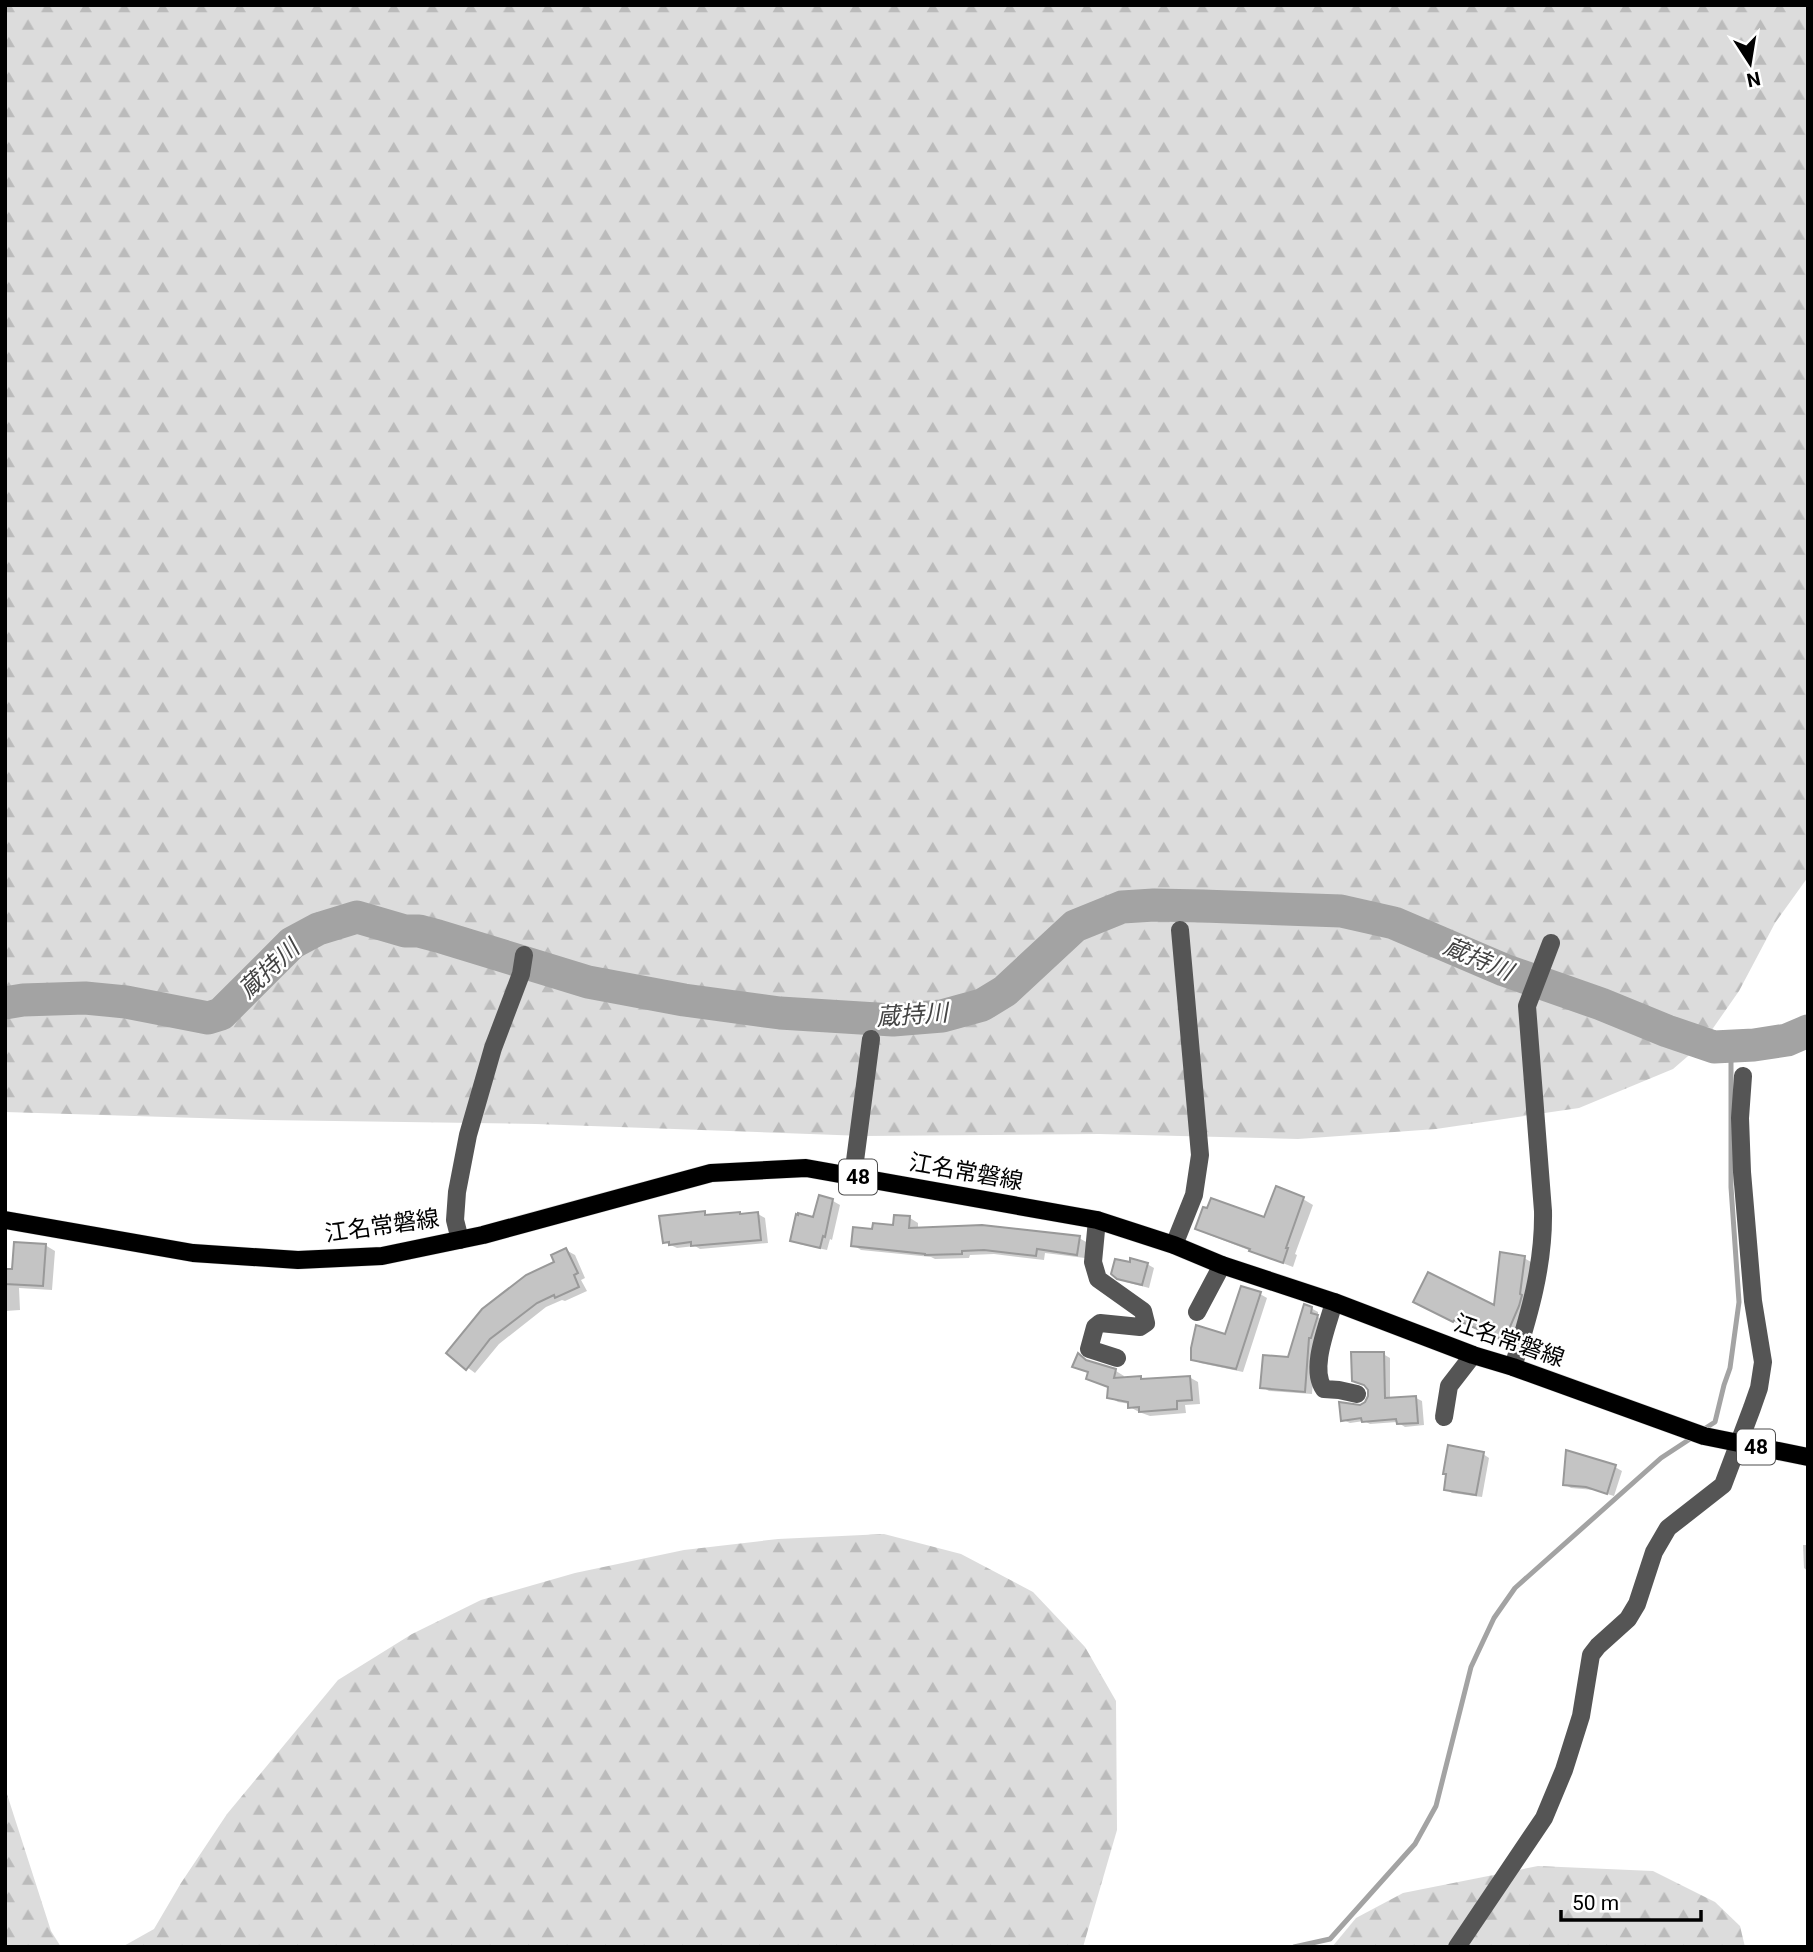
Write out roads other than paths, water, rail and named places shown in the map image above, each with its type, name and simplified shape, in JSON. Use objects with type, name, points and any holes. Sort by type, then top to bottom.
[{"type":"main road","name":"江名常磐線","points":[[5,1220],[193,1253],[298,1261],[382,1256],[460,1240],[711,1173],[806,1168],[1097,1220],[1174,1245],[1222,1265],[1334,1302],[1473,1355],[1704,1436],[1808,1457]]},
{"type":"street","points":[[1174,1245],[1194,1195],[1200,1155],[1180,930]]},
{"type":"street","points":[[1513,1367],[1539,1272],[1544,1239],[1527,1006],[1551,943]]},
{"type":"street","points":[[460,1240],[455,1220],[456,1201],[468,1135],[493,1048],[521,974],[524,955]]},
{"type":"street","points":[[853,1177],[871,1039]]},
{"type":"street","points":[[1457,1947],[1544,1818],[1564,1770],[1581,1716],[1591,1655],[1628,1619],[1637,1604],[1654,1552],[1668,1528],[1723,1485],[1759,1388],[1763,1362],[1753,1301],[1742,1171],[1740,1118],[1743,1076]]},
{"type":"street","points":[[1097,1220],[1094,1271],[1098,1279],[1143,1311],[1146,1323],[1140,1327],[1100,1323],[1095,1328],[1089,1349],[1117,1358]]},
{"type":"street","points":[[1197,1312],[1222,1265]]},
{"type":"street","points":[[1334,1302],[1317,1364],[1319,1383],[1324,1389],[1357,1394]]},
{"type":"street","points":[[1444,1418],[1449,1386],[1473,1355]]},
{"type":"waterway","name":"蔵持川","points":[[5,1003],[85,998],[126,1002],[208,1018],[221,1014],[292,943],[318,929],[357,917],[405,931],[438,936],[588,982],[684,1000],[780,1013],[893,1020],[942,1016],[982,1005],[1005,991],[1075,926],[1122,907],[1154,905],[1341,911],[1394,923],[1504,970],[1714,1047],[1787,1040],[1808,1031]]},
{"type":"waterway","points":[[1701,1431],[1715,1422],[1730,1368],[1739,1302],[1731,1187],[1731,1046]]},
{"type":"waterway","points":[[1294,1947],[1330,1939],[1415,1844],[1436,1806],[1471,1667],[1494,1618],[1515,1588],[1661,1458],[1693,1437]]}]
